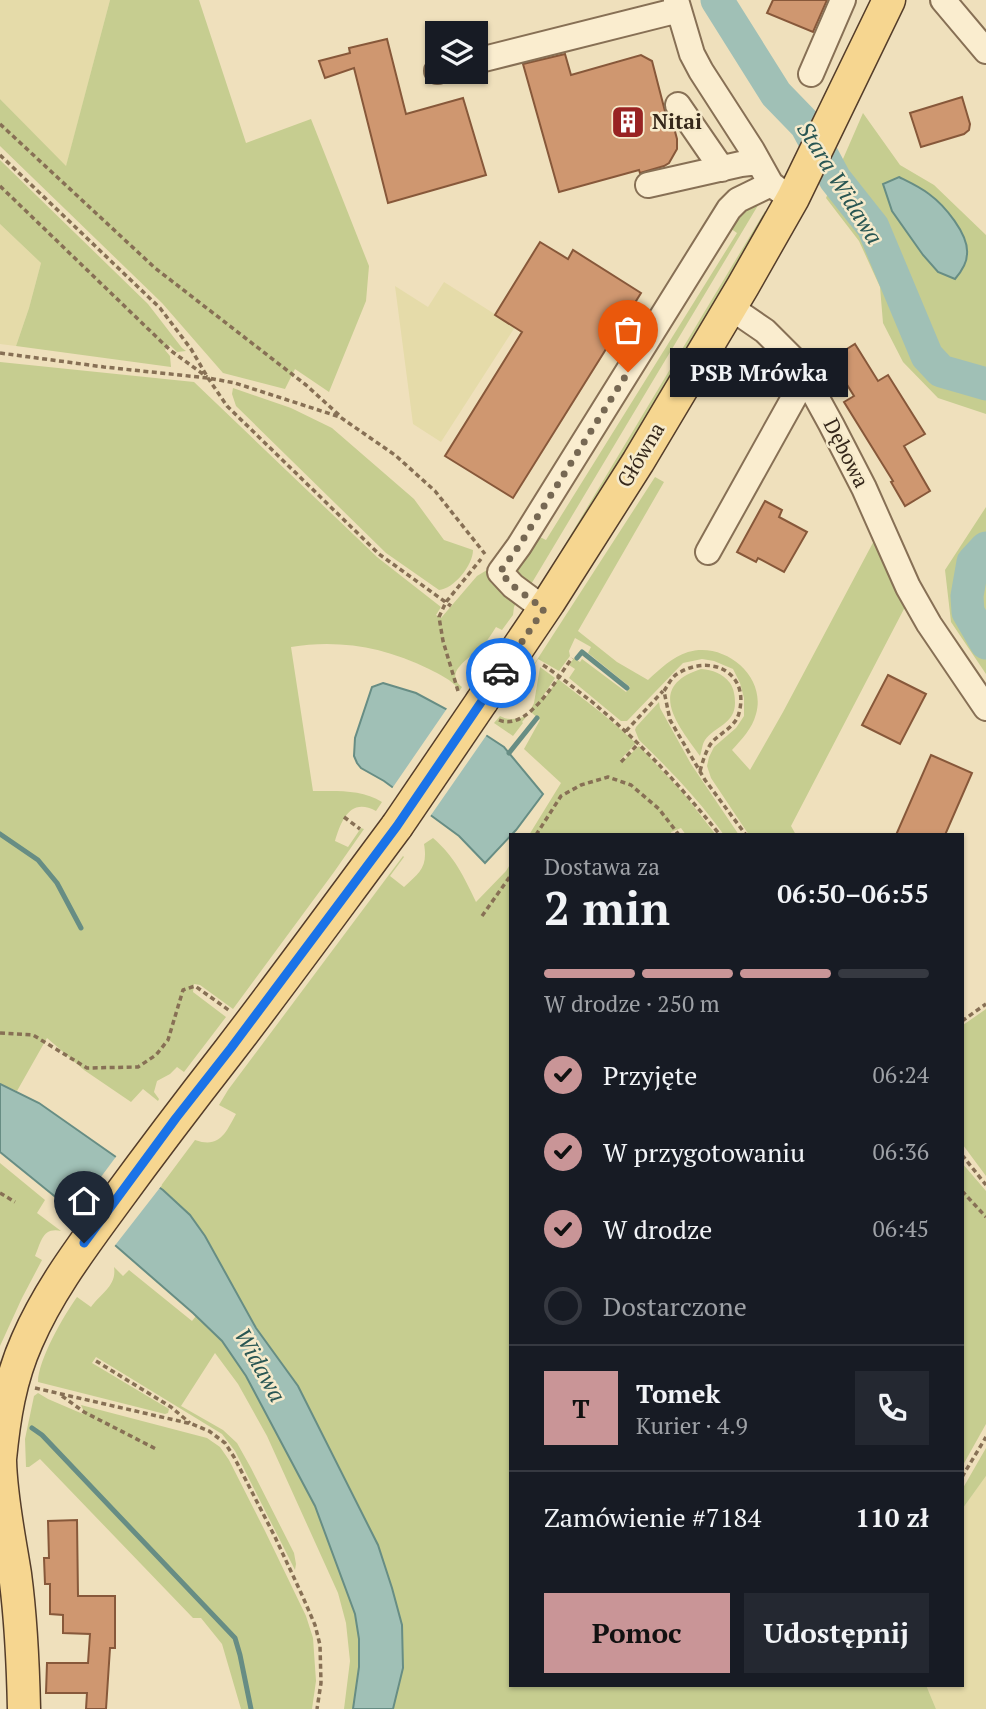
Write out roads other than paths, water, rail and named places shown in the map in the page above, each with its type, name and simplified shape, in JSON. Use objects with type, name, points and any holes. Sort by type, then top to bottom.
[{"type":"main road","name":"Główna","points":[[24,1709],[20,1612],[6,1524],[0,1460],[9,1395],[26,1342],[43,1308],[84,1243],[397,826],[547,605],[638,462],[763,252],[789,185],[889,0]]},
{"type":"street","points":[[811,74],[843,0]]},
{"type":"street","points":[[943,0],[986,51]]},
{"type":"street","points":[[488,58],[677,5],[692,54],[758,162],[789,185]]},
{"type":"street","points":[[678,105],[722,169]]},
{"type":"street","points":[[648,185],[758,162]]},
{"type":"street","points":[[547,605],[513,586],[500,572],[519,546],[729,209],[738,200],[789,185]]},
{"type":"street","name":"Dębowa","points":[[730,307],[765,331],[798,364],[806,376],[864,488],[908,587],[929,624],[986,708]]},
{"type":"street","points":[[708,552],[806,376]]},
{"type":"water","points":[[899,177],[935,199],[960,229],[967,246],[967,258],[955,279],[938,272],[892,211],[883,184]]},
{"type":"water","points":[[383,683],[416,693],[446,709],[504,747],[543,794],[516,830],[509,833],[509,837],[485,863],[459,836],[357,763],[354,756],[355,738],[372,687]]},
{"type":"water","name":"Widawa","points":[[0,1084],[39,1103],[163,1190],[190,1215],[205,1236],[256,1328],[298,1386],[378,1545],[402,1625],[403,1668],[393,1709],[353,1709],[359,1667],[359,1639],[355,1614],[315,1506],[246,1376],[222,1341],[193,1313],[116,1246],[0,1152]]},
{"type":"waterway","name":"Stara Widawa","points":[[717,0],[776,94],[806,125],[835,179],[873,227],[927,356],[941,371],[986,384]]},
{"type":"waterway","name":"Stara Widawa","points":[[986,548],[973,562],[967,596],[968,612],[986,643]]},
{"type":"waterway","points":[[577,658],[582,652],[627,688]]},
{"type":"waterway","points":[[509,753],[537,718]]},
{"type":"waterway","points":[[0,834],[38,860],[57,883],[81,928]]},
{"type":"waterway","points":[[32,1428],[42,1435],[235,1638],[251,1709]]},
{"type":"place","name":"Nitai","points":[[628,122]]},
{"type":"place","name":"PSB Mrówka","points":[[628,372]]}]
